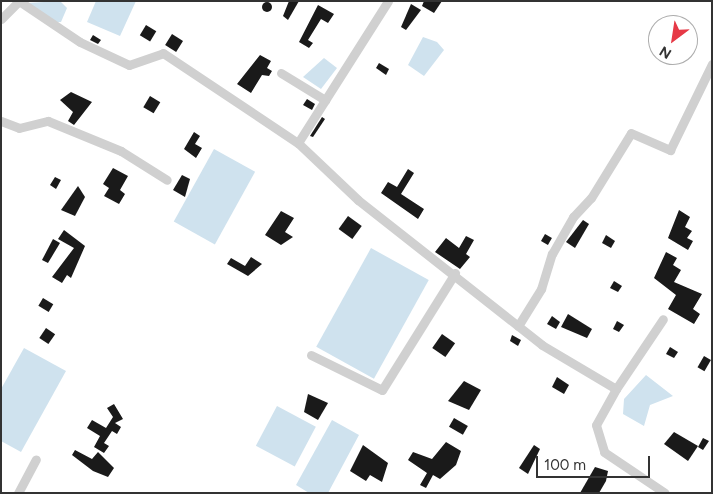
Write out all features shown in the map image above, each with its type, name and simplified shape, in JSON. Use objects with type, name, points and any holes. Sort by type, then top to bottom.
[{"type":"street","points":[[1,19],[19,1],[80,42],[129,65],[162,54],[298,143],[358,200],[455,274],[518,326],[616,389]]},
{"type":"street","points":[[298,143],[388,1]]},
{"type":"street","points":[[518,326],[541,289],[552,254],[573,217],[591,198],[631,133],[670,150],[712,64]]},
{"type":"street","points":[[281,73],[325,100]]},
{"type":"street","points":[[1,121],[19,128],[48,121],[121,151],[167,180]]},
{"type":"street","points":[[311,355],[382,390],[455,274]]},
{"type":"street","points":[[663,319],[616,389],[596,425],[604,452],[665,493]]},
{"type":"street","points":[[18,493],[36,459]]},
{"type":"water","points":[[60,1],[67,8],[61,22],[53,22],[28,3]]},
{"type":"water","points":[[96,1],[136,1],[120,36],[87,22]]},
{"type":"water","points":[[423,37],[437,42],[444,50],[424,76],[408,65]]},
{"type":"water","points":[[324,58],[337,68],[321,89],[303,77]]},
{"type":"water","points":[[214,149],[255,172],[215,244],[174,222]]},
{"type":"water","points":[[371,248],[429,280],[374,379],[316,347]]},
{"type":"water","points":[[24,348],[66,371],[21,452],[1,441],[1,389]]},
{"type":"water","points":[[646,375],[673,396],[650,405],[644,426],[623,414],[624,399]]},
{"type":"water","points":[[277,406],[316,427],[295,466],[256,446]]},
{"type":"water","points":[[332,420],[359,435],[328,493],[309,493],[296,485]]},
{"type":"building","points":[[289,1],[299,1],[288,20],[283,16]]},
{"type":"building","points":[[424,1],[442,1],[434,13],[422,6]]},
{"type":"building","points":[[265,2],[269,2],[272,7],[271,11],[265,12],[262,9],[262,5]]},
{"type":"building","points":[[411,4],[421,10],[406,30],[401,27]]},
{"type":"building","points":[[318,5],[334,14],[328,23],[321,19],[308,40],[313,43],[309,48],[299,42]]},
{"type":"building","points":[[146,25],[156,31],[150,41],[140,35]]},
{"type":"building","points":[[172,34],[183,41],[176,52],[165,45]]},
{"type":"building","points":[[93,35],[101,40],[98,44],[90,40]]},
{"type":"building","points":[[260,55],[271,61],[267,68],[272,71],[269,76],[262,75],[251,93],[237,84]]},
{"type":"building","points":[[379,63],[389,69],[386,75],[376,68]]},
{"type":"building","points":[[71,92],[92,102],[74,125],[68,121],[73,112],[60,100]]},
{"type":"building","points":[[150,96],[160,102],[154,113],[143,107]]},
{"type":"building","points":[[307,99],[315,104],[312,110],[303,105]]},
{"type":"building","points":[[322,117],[325,119],[313,137],[310,136]]},
{"type":"building","points":[[194,132],[200,136],[195,144],[202,148],[196,158],[184,149]]},
{"type":"building","points":[[113,168],[128,176],[120,190],[125,194],[119,204],[104,196],[109,188],[103,184]]},
{"type":"building","points":[[408,169],[414,173],[401,194],[424,209],[418,219],[381,193],[388,182],[397,187]]},
{"type":"building","points":[[182,175],[190,179],[185,197],[173,190]]},
{"type":"building","points":[[55,177],[61,180],[56,189],[50,185]]},
{"type":"building","points":[[78,186],[85,197],[75,216],[61,210]]},
{"type":"building","points":[[679,210],[690,217],[685,227],[692,231],[687,238],[693,241],[688,250],[668,238]]},
{"type":"building","points":[[281,211],[294,218],[285,232],[293,237],[281,245],[265,235]]},
{"type":"building","points":[[348,216],[362,226],[352,239],[339,229]]},
{"type":"building","points":[[583,220],[589,224],[575,248],[566,242]]},
{"type":"building","points":[[64,230],[85,246],[71,278],[67,275],[62,283],[52,277],[74,248],[58,239]]},
{"type":"building","points":[[545,234],[552,238],[548,245],[541,241]]},
{"type":"building","points":[[606,235],[615,241],[611,248],[602,243]]},
{"type":"building","points":[[466,236],[474,240],[466,254],[470,257],[460,269],[435,252],[446,238],[459,248]]},
{"type":"building","points":[[53,239],[60,243],[48,263],[42,260]]},
{"type":"building","points":[[666,252],[677,258],[673,265],[681,270],[674,282],[702,294],[693,309],[700,314],[694,324],[668,309],[676,295],[654,278]]},
{"type":"building","points":[[251,257],[262,264],[248,276],[227,264],[231,258],[245,266]]},
{"type":"building","points":[[614,281],[622,286],[618,292],[610,288]]},
{"type":"building","points":[[43,298],[53,304],[49,312],[38,306]]},
{"type":"building","points":[[568,314],[592,329],[587,338],[561,327]]},
{"type":"building","points":[[552,316],[560,322],[556,329],[547,324]]},
{"type":"building","points":[[617,321],[624,325],[619,332],[613,329]]},
{"type":"building","points":[[46,328],[55,334],[48,344],[39,338]]},
{"type":"building","points":[[442,334],[455,343],[445,357],[432,348]]},
{"type":"building","points":[[512,335],[521,340],[518,346],[510,341]]},
{"type":"building","points":[[670,347],[678,352],[674,358],[666,354]]},
{"type":"building","points":[[704,356],[711,360],[704,371],[698,367]]},
{"type":"building","points":[[557,377],[569,385],[564,394],[552,387]]},
{"type":"building","points":[[464,381],[481,390],[469,410],[448,401]]},
{"type":"building","points":[[308,394],[328,403],[318,420],[304,412]]},
{"type":"building","points":[[114,404],[123,419],[115,423],[121,427],[117,434],[112,431],[104,443],[109,446],[104,453],[94,447],[100,436],[87,428],[92,420],[106,428],[113,417],[107,408]]},
{"type":"building","points":[[454,418],[468,426],[463,435],[449,427]]},
{"type":"building","points":[[674,432],[698,446],[688,461],[664,444]]},
{"type":"building","points":[[703,438],[709,441],[703,450],[698,447]]},
{"type":"building","points":[[446,442],[461,451],[456,465],[440,479],[433,475],[426,488],[420,485],[427,473],[408,460],[413,452],[432,459]]},
{"type":"building","points":[[363,445],[388,463],[382,482],[370,475],[366,481],[350,471]]},
{"type":"building","points":[[534,445],[540,449],[528,474],[519,468]]},
{"type":"building","points":[[75,450],[92,459],[98,452],[114,468],[108,477],[93,471],[72,455]]},
{"type":"building","points":[[595,467],[608,471],[606,481],[599,493],[580,493]]}]
